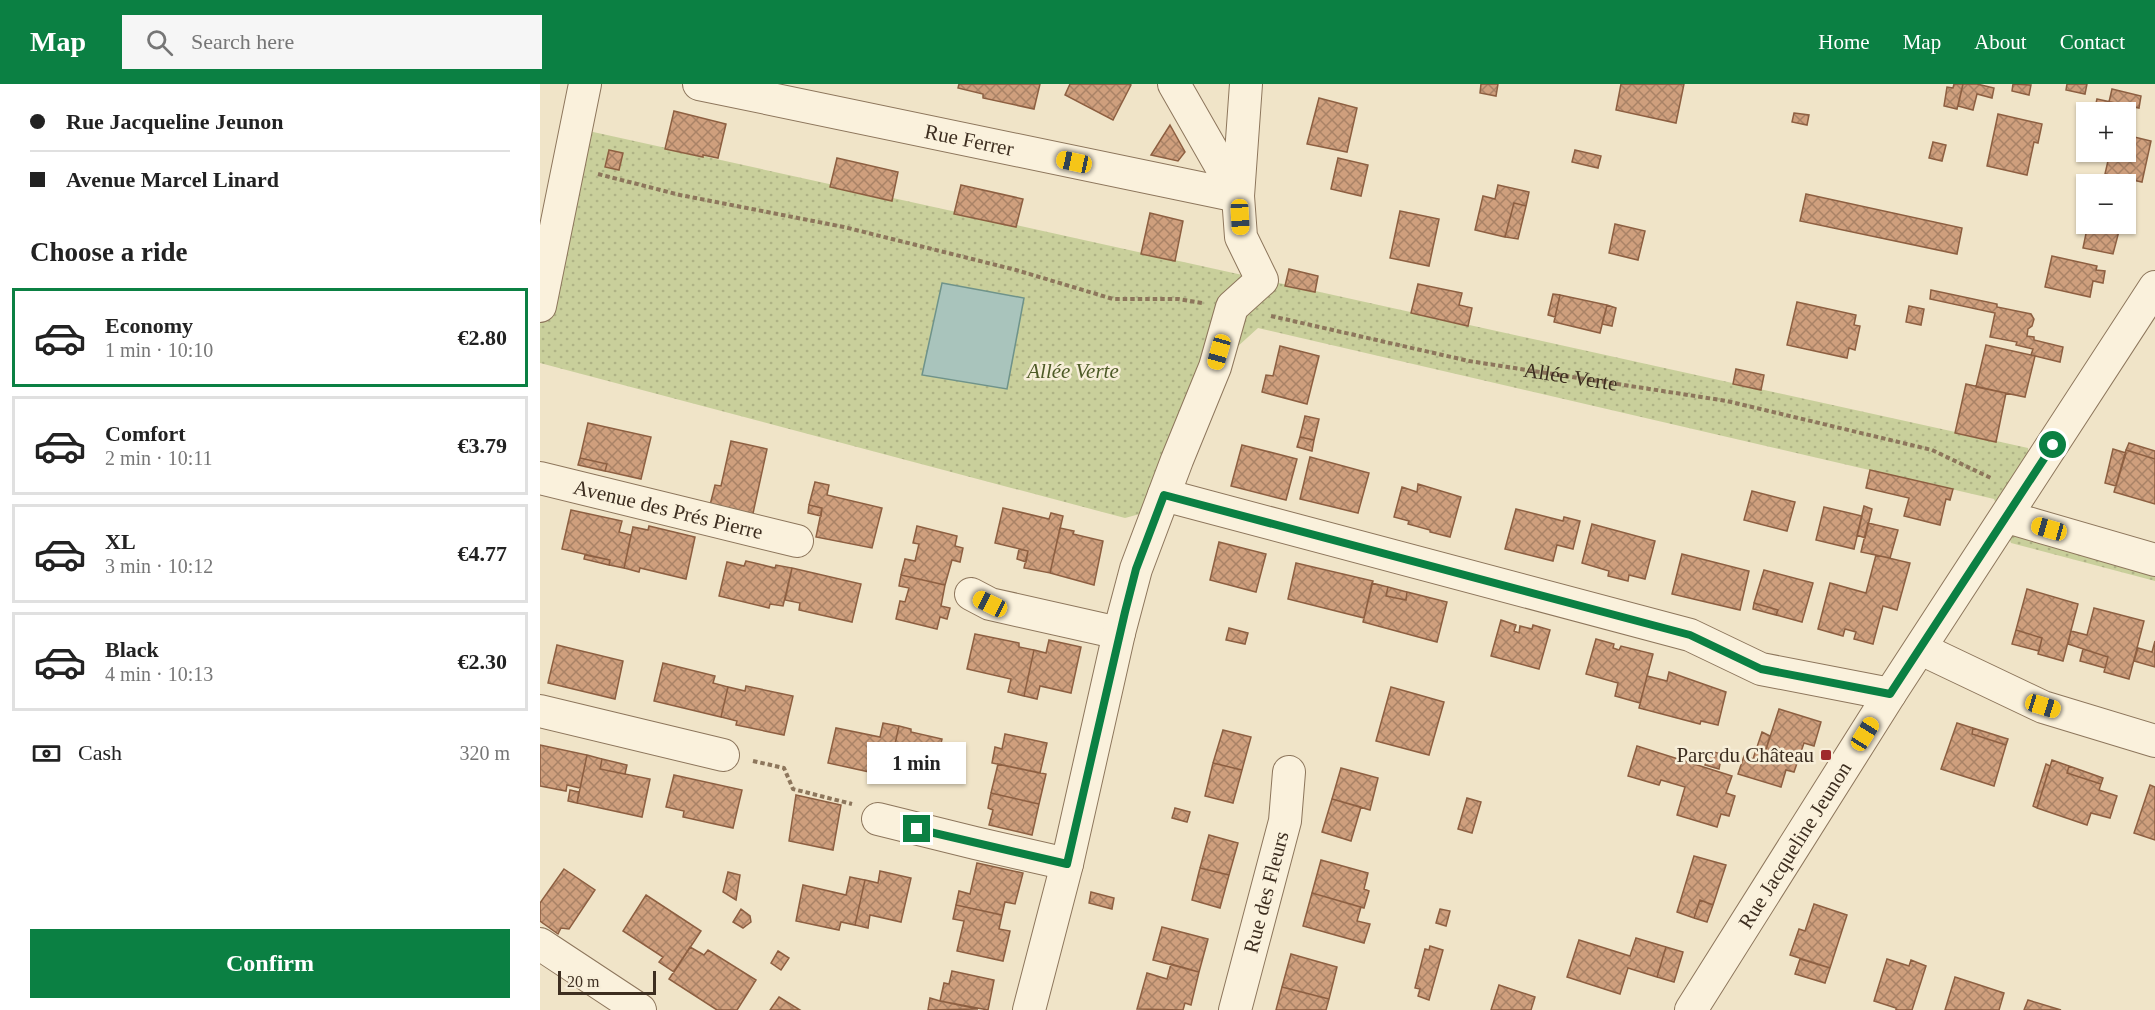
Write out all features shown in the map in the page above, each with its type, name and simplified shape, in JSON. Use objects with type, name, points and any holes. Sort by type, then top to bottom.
[{"type":"street","points":[[540,306],[585,84]]},
{"type":"street","name":"Rue Ferrer","points":[[699,84],[1238,196]]},
{"type":"street","points":[[1174,84],[1238,196]]},
{"type":"street","points":[[1029,1010],[1067,864],[1119,633],[1136,569],[1215,367],[1232,307],[1262,280],[1241,237],[1238,196],[1246,84]]},
{"type":"street","name":"Rue Jacqueline Jeunon","points":[[1691,1010],[1890,694],[2155,287]]},
{"type":"street","name":"Avenue des Prés Pierre","points":[[540,478],[797,541]]},
{"type":"street","points":[[1164,495],[1690,635],[1761,669],[1890,694]]},
{"type":"street","points":[[2007,517],[2155,560]]},
{"type":"street","points":[[971,594],[990,604],[1119,633]]},
{"type":"street","points":[[1921,649],[2043,706],[2155,741]]},
{"type":"street","points":[[540,711],[723,755]]},
{"type":"street","name":"Rue des Fleurs","points":[[1235,1010],[1285,821],[1289,772]]},
{"type":"street","points":[[878,819],[1067,864]]},
{"type":"street","points":[[540,944],[640,1010]]},
{"type":"path","name":"Allée Verte","points":[[568,167],[680,195],[844,227],[1016,270],[1113,299],[1178,299],[1232,307],[1469,361],[1727,401],[1932,450],[1992,478],[2007,517]]},
{"type":"path","points":[[723,755],[784,768],[793,789],[848,801],[878,819]]},
{"type":"green space","name":"Allée Verte","points":[[575,128],[2028,448],[2033,511],[2155,544],[2155,581],[2011,543],[1994,499],[1258,328],[1215,367],[1158,509],[1125,518],[540,363],[540,306]]},
{"type":"water","points":[[942,283],[1024,298],[1007,389],[922,375]]},
{"type":"building","points":[[959,84],[1040,84],[1034,109],[983,98],[983,94],[958,88]]},
{"type":"building","points":[[1070,84],[1131,85],[1113,120],[1065,95]]},
{"type":"building","points":[[1481,84],[1498,84],[1496,96],[1480,93]]},
{"type":"building","points":[[1621,84],[1684,84],[1676,123],[1616,110]]},
{"type":"building","points":[[1954,84],[1963,84],[1957,109],[1944,106],[1947,87],[1953,88]]},
{"type":"building","points":[[1963,84],[1994,88],[1992,98],[1977,94],[1973,110],[1958,106]]},
{"type":"building","points":[[2013,84],[2031,85],[2029,95],[2012,91]]},
{"type":"building","points":[[2067,84],[2087,84],[2085,94],[2066,90]]},
{"type":"building","points":[[2112,89],[2141,96],[2139,108],[2136,107],[2136,102],[2109,102]]},
{"type":"building","points":[[1319,98],[1357,108],[1347,152],[1307,144]]},
{"type":"building","points":[[674,111],[726,124],[718,158],[665,149]]},
{"type":"building","points":[[1794,113],[1809,115],[1807,125],[1792,122]]},
{"type":"building","points":[[1998,114],[2042,124],[2038,143],[2034,142],[2027,175],[1987,166]]},
{"type":"building","points":[[1170,125],[1185,152],[1178,161],[1151,155]]},
{"type":"building","points":[[2136,137],[2151,141],[2142,182],[2136,181],[2136,174],[2105,174],[2108,162],[2136,162]]},
{"type":"building","points":[[1933,142],[1946,145],[1942,161],[1929,158]]},
{"type":"building","points":[[609,150],[623,153],[619,170],[605,167]]},
{"type":"building","points":[[1575,150],[1601,156],[1598,168],[1572,162]]},
{"type":"building","points":[[837,158],[898,172],[892,201],[830,187]]},
{"type":"building","points":[[1338,158],[1368,165],[1361,196],[1331,189]]},
{"type":"building","points":[[961,185],[1023,199],[1016,227],[954,214]]},
{"type":"building","points":[[1498,185],[1529,192],[1526,206],[1514,203],[1505,237],[1475,230],[1483,196],[1495,199]]},
{"type":"building","points":[[1806,194],[1962,228],[1957,254],[1800,221]]},
{"type":"building","points":[[1514,203],[1526,206],[1518,239],[1505,237]]},
{"type":"building","points":[[1400,211],[1439,219],[1429,266],[1390,258]]},
{"type":"building","points":[[1150,213],[1183,221],[1175,261],[1141,254]]},
{"type":"building","points":[[1615,224],[1645,231],[1638,260],[1609,253]]},
{"type":"building","points":[[2086,234],[2118,234],[2113,254],[2083,248]]},
{"type":"building","points":[[2052,256],[2097,266],[2096,270],[2105,271],[2103,283],[2093,281],[2090,297],[2045,287]]},
{"type":"building","points":[[1289,269],[1318,276],[1315,292],[1285,286]]},
{"type":"building","points":[[1418,284],[1462,293],[1459,305],[1472,308],[1468,326],[1411,313]]},
{"type":"building","points":[[1931,290],[2031,314],[2034,319],[2027,336],[2063,347],[2060,362],[2031,355],[2033,349],[2016,345],[2017,342],[1990,337],[1995,313],[1930,299]]},
{"type":"building","points":[[1553,294],[1560,295],[1555,317],[1548,315]]},
{"type":"building","points":[[1560,295],[1607,305],[1600,333],[1554,322]]},
{"type":"building","points":[[1797,302],[1856,315],[1854,325],[1860,326],[1855,350],[1849,348],[1847,358],[1787,345]]},
{"type":"building","points":[[1607,305],[1616,308],[1612,326],[1602,324]]},
{"type":"building","points":[[1909,306],[1924,309],[1921,325],[1906,322]]},
{"type":"building","points":[[1986,345],[2035,356],[2025,397],[1976,387]]},
{"type":"building","points":[[1280,346],[1319,356],[1307,404],[1262,392],[1266,375],[1273,376]]},
{"type":"building","points":[[1736,369],[1764,375],[1761,390],[1733,384]]},
{"type":"building","points":[[1966,384],[2006,393],[1996,442],[1955,433]]},
{"type":"building","points":[[1305,416],[1319,419],[1314,440],[1300,437]]},
{"type":"building","points":[[588,423],[651,437],[641,479],[605,471],[607,464],[580,458]]},
{"type":"building","points":[[1300,437],[1314,440],[1312,451],[1297,447]]},
{"type":"building","points":[[731,441],[767,449],[752,518],[709,509],[715,485],[721,486]]},
{"type":"building","points":[[2129,443],[2155,451],[2155,459],[2126,450]]},
{"type":"building","points":[[1242,445],[1297,459],[1286,500],[1231,486]]},
{"type":"building","points":[[2113,449],[2126,453],[2116,486],[2105,483]]},
{"type":"building","points":[[2126,450],[2155,459],[2155,504],[2114,492]]},
{"type":"building","points":[[1310,457],[1369,473],[1358,513],[1300,499]]},
{"type":"building","points":[[580,458],[607,464],[605,471],[578,465]]},
{"type":"building","points":[[1870,470],[1953,489],[1950,500],[1946,499],[1940,525],[1904,516],[1909,498],[1866,488]]},
{"type":"building","points":[[815,482],[829,485],[827,495],[882,508],[872,548],[816,537],[822,508],[809,505]]},
{"type":"building","points":[[1418,484],[1461,497],[1450,537],[1430,532],[1430,530],[1408,524],[1409,521],[1394,517],[1402,487],[1417,492]]},
{"type":"building","points":[[1752,491],[1795,502],[1787,531],[1744,520]]},
{"type":"building","points":[[809,505],[822,508],[821,516],[808,513]]},
{"type":"building","points":[[1864,506],[1872,509],[1865,538],[1857,535]]},
{"type":"building","points":[[1824,507],[1862,516],[1854,549],[1816,540]]},
{"type":"building","points":[[1003,508],[1049,519],[1051,513],[1063,516],[1050,573],[1024,568],[1028,551],[995,543]]},
{"type":"building","points":[[1516,509],[1563,521],[1564,517],[1580,521],[1573,549],[1557,545],[1553,561],[1505,549]]},
{"type":"building","points":[[571,510],[622,521],[619,532],[631,535],[624,568],[609,565],[610,560],[562,549]]},
{"type":"building","points":[[1868,523],[1898,530],[1890,558],[1861,552]]},
{"type":"building","points":[[1592,524],[1655,541],[1645,579],[1629,575],[1628,581],[1608,576],[1609,571],[1582,563]]},
{"type":"building","points":[[649,526],[695,537],[686,579],[640,568],[639,572],[624,568],[633,527],[648,530]]},
{"type":"building","points":[[917,526],[957,536],[955,546],[963,548],[960,562],[952,560],[945,585],[901,575],[905,559],[915,561],[919,544],[913,543]]},
{"type":"building","points":[[1060,528],[1074,531],[1073,534],[1103,541],[1094,585],[1050,573]]},
{"type":"building","points":[[1219,542],[1266,554],[1256,592],[1210,580]]},
{"type":"building","points":[[1019,549],[1028,551],[1026,562],[1017,559]]},
{"type":"building","points":[[1682,554],[1749,571],[1740,610],[1672,594]]},
{"type":"building","points":[[585,555],[610,560],[609,565],[584,559]]},
{"type":"building","points":[[1876,555],[1910,563],[1897,610],[1883,606],[1873,644],[1854,639],[1856,632],[1845,629],[1843,636],[1818,629],[1830,583],[1866,593]]},
{"type":"building","points":[[746,561],[775,568],[776,565],[792,568],[783,606],[770,604],[769,608],[719,596],[727,562],[744,566]]},
{"type":"building","points":[[1296,563],[1373,581],[1364,618],[1288,599]]},
{"type":"building","points":[[792,568],[861,584],[852,622],[799,610],[800,603],[785,600]]},
{"type":"building","points":[[1764,570],[1813,583],[1802,622],[1776,615],[1778,610],[1754,603]]},
{"type":"building","points":[[901,575],[945,585],[941,606],[950,608],[947,619],[940,617],[937,629],[896,619],[900,601],[905,602],[909,588],[899,586]]},
{"type":"building","points":[[1372,583],[1388,587],[1386,596],[1406,600],[1407,592],[1447,602],[1437,642],[1363,622]]},
{"type":"building","points":[[1388,587],[1407,592],[1406,600],[1386,596]]},
{"type":"building","points":[[2027,589],[2078,604],[2063,661],[2038,654],[2042,638],[2016,630]]},
{"type":"building","points":[[1754,603],[1778,610],[1776,615],[1753,609]]},
{"type":"building","points":[[2094,608],[2144,621],[2129,679],[2104,672],[2108,657],[2068,644],[2071,631],[2087,635]]},
{"type":"building","points":[[1501,620],[1516,625],[1514,631],[1519,633],[1520,626],[1532,629],[1533,625],[1550,630],[1539,669],[1491,656]]},
{"type":"building","points":[[1229,628],[1248,633],[1245,644],[1226,640]]},
{"type":"building","points":[[2016,630],[2042,638],[2039,651],[2012,644]]},
{"type":"building","points":[[975,634],[1019,643],[1019,647],[1034,650],[1024,696],[1008,692],[1011,679],[967,669]]},
{"type":"building","points":[[1596,639],[1614,644],[1613,648],[1619,650],[1621,646],[1653,654],[1640,703],[1615,696],[1618,683],[1586,674]]},
{"type":"building","points":[[1049,640],[1081,647],[1071,693],[1040,686],[1037,699],[1024,696],[1034,650],[1046,653]]},
{"type":"building","points":[[2155,641],[2155,667],[2134,661],[2138,648],[2152,652]]},
{"type":"building","points":[[557,645],[623,661],[615,699],[548,683]]},
{"type":"building","points":[[2083,649],[2108,657],[2105,668],[2080,661]]},
{"type":"building","points":[[663,663],[715,676],[713,683],[728,687],[721,717],[654,701]]},
{"type":"building","points":[[1669,672],[1726,692],[1718,725],[1701,721],[1700,724],[1639,708],[1647,676],[1667,681]]},
{"type":"building","points":[[746,686],[793,696],[784,735],[736,725],[737,721],[721,717],[728,687],[745,691]]},
{"type":"building","points":[[1391,687],[1444,702],[1429,755],[1376,741]]},
{"type":"building","points":[[1779,709],[1821,722],[1814,746],[1804,743],[1794,772],[1786,770],[1781,787],[1738,774],[1744,756],[1762,762]]},
{"type":"building","points":[[883,723],[899,726],[889,771],[874,768],[874,773],[828,763],[836,728],[880,737]]},
{"type":"building","points":[[1957,723],[1973,728],[1972,734],[2006,745],[1994,786],[1941,769]]},
{"type":"building","points":[[899,726],[911,729],[911,732],[942,739],[932,783],[889,771]]},
{"type":"building","points":[[1973,728],[2008,739],[2006,745],[1972,734]]},
{"type":"building","points":[[1223,730],[1251,737],[1242,770],[1213,763]]},
{"type":"building","points":[[1762,732],[1770,736],[1762,762],[1753,759]]},
{"type":"building","points":[[1005,734],[1047,743],[1040,773],[992,763],[995,747],[1002,749]]},
{"type":"building","points":[[540,745],[587,755],[580,788],[567,785],[566,791],[540,786]]},
{"type":"building","points":[[1637,746],[1732,776],[1726,793],[1735,796],[1729,816],[1721,814],[1717,827],[1677,815],[1685,787],[1661,780],[1659,785],[1628,776]]},
{"type":"building","points":[[1709,751],[1722,754],[1719,769],[1705,765]]},
{"type":"building","points":[[587,755],[602,759],[600,769],[650,779],[642,817],[577,803]]},
{"type":"building","points":[[602,759],[627,765],[625,774],[600,769]]},
{"type":"building","points":[[2052,760],[2069,766],[2067,773],[2101,784],[2099,790],[2117,796],[2110,818],[2091,813],[2087,825],[2037,808]]},
{"type":"building","points":[[1213,763],[1242,770],[1233,803],[1205,796]]},
{"type":"building","points":[[998,764],[1046,774],[1039,804],[991,793]]},
{"type":"building","points":[[2046,764],[2050,766],[2037,808],[2033,806]]},
{"type":"building","points":[[2069,766],[2103,778],[2101,784],[2067,773]]},
{"type":"building","points":[[1341,768],[1378,778],[1370,810],[1332,799]]},
{"type":"building","points":[[674,775],[742,790],[733,828],[683,817],[684,811],[666,807]]},
{"type":"building","points":[[2150,785],[2155,787],[2155,840],[2134,833]]},
{"type":"building","points":[[570,790],[579,792],[577,803],[568,801]]},
{"type":"building","points":[[991,793],[1039,804],[1032,835],[989,825],[993,810],[988,808]]},
{"type":"building","points":[[796,795],[841,805],[833,850],[789,841]]},
{"type":"building","points":[[1467,798],[1481,802],[1472,833],[1458,829]]},
{"type":"building","points":[[1332,799],[1361,807],[1351,841],[1322,832]]},
{"type":"building","points":[[1175,808],[1190,812],[1187,822],[1172,818]]},
{"type":"building","points":[[1209,835],[1238,843],[1229,875],[1200,868]]},
{"type":"building","points":[[1694,856],[1726,865],[1713,905],[1700,900],[1694,918],[1677,912]]},
{"type":"building","points":[[1321,860],[1368,873],[1364,889],[1369,891],[1364,908],[1312,893]]},
{"type":"building","points":[[977,863],[1023,873],[1015,904],[1005,902],[1002,915],[956,905],[959,891],[970,894]]},
{"type":"building","points":[[1200,868],[1229,875],[1220,908],[1192,900]]},
{"type":"building","points":[[564,869],[595,890],[569,929],[561,928],[558,934],[540,921],[540,903]]},
{"type":"building","points":[[880,871],[911,878],[901,922],[870,915],[868,928],[855,925],[865,880],[878,883]]},
{"type":"building","points":[[728,872],[740,875],[736,900],[723,892]]},
{"type":"building","points":[[850,877],[865,880],[855,925],[841,922],[839,930],[796,921],[803,885],[846,895]]},
{"type":"building","points":[[1091,892],[1114,898],[1112,909],[1089,903]]},
{"type":"building","points":[[1312,893],[1361,907],[1357,921],[1370,924],[1364,943],[1303,926]]},
{"type":"building","points":[[646,895],[701,931],[674,972],[659,962],[663,957],[623,931]]},
{"type":"building","points":[[1700,900],[1713,905],[1707,922],[1694,918]]},
{"type":"building","points":[[1814,904],[1847,915],[1830,968],[1790,955],[1799,929],[1805,931]]},
{"type":"building","points":[[956,905],[1002,915],[999,929],[1010,931],[1003,961],[957,951],[964,921],[953,919]]},
{"type":"building","points":[[741,909],[750,916],[751,922],[743,928],[733,922]]},
{"type":"building","points":[[1440,909],[1450,911],[1446,926],[1436,923]]},
{"type":"building","points":[[1162,927],[1208,939],[1199,972],[1153,960]]},
{"type":"building","points":[[1636,938],[1666,947],[1657,977],[1628,968],[1620,994],[1567,977],[1579,940],[1630,956]]},
{"type":"building","points":[[1430,946],[1443,950],[1429,1000],[1418,996],[1420,989],[1415,988],[1425,949],[1429,950]]},
{"type":"building","points":[[690,947],[704,955],[708,950],[756,980],[737,1010],[717,1010],[669,979]]},
{"type":"building","points":[[1666,947],[1683,952],[1674,982],[1657,977]]},
{"type":"building","points":[[778,951],[789,958],[781,970],[771,963]]},
{"type":"building","points":[[1291,954],[1337,967],[1329,999],[1282,987]]},
{"type":"building","points":[[1800,959],[1830,968],[1825,983],[1795,974]]},
{"type":"building","points":[[1887,959],[1909,966],[1911,960],[1926,966],[1912,1010],[1896,1010],[1896,1008],[1874,1001]]},
{"type":"building","points":[[1171,964],[1199,972],[1191,1005],[1185,1003],[1183,1010],[1137,1009],[1147,973],[1167,979]]},
{"type":"building","points":[[952,971],[994,980],[988,1010],[940,1001],[944,983],[949,984]]},
{"type":"building","points":[[1955,977],[2004,993],[1999,1010],[1945,1010]]},
{"type":"building","points":[[1499,985],[1535,997],[1531,1010],[1491,1010]]},
{"type":"building","points":[[1282,987],[1329,999],[1326,1010],[1276,1010]]},
{"type":"building","points":[[779,997],[800,1010],[770,1010]]},
{"type":"building","points":[[930,998],[940,1001],[978,1009],[928,1010]]},
{"type":"building","points":[[2028,1000],[2061,1010],[2024,1010]]},
{"type":"place","name":"Parc du Château","points":[[1826,755]]},
{"type":"route","points":[[917,829],[1067,864],[1119,633],[1136,569],[1164,495],[1690,635],[1761,669],[1890,694],[2053,445]]}]
